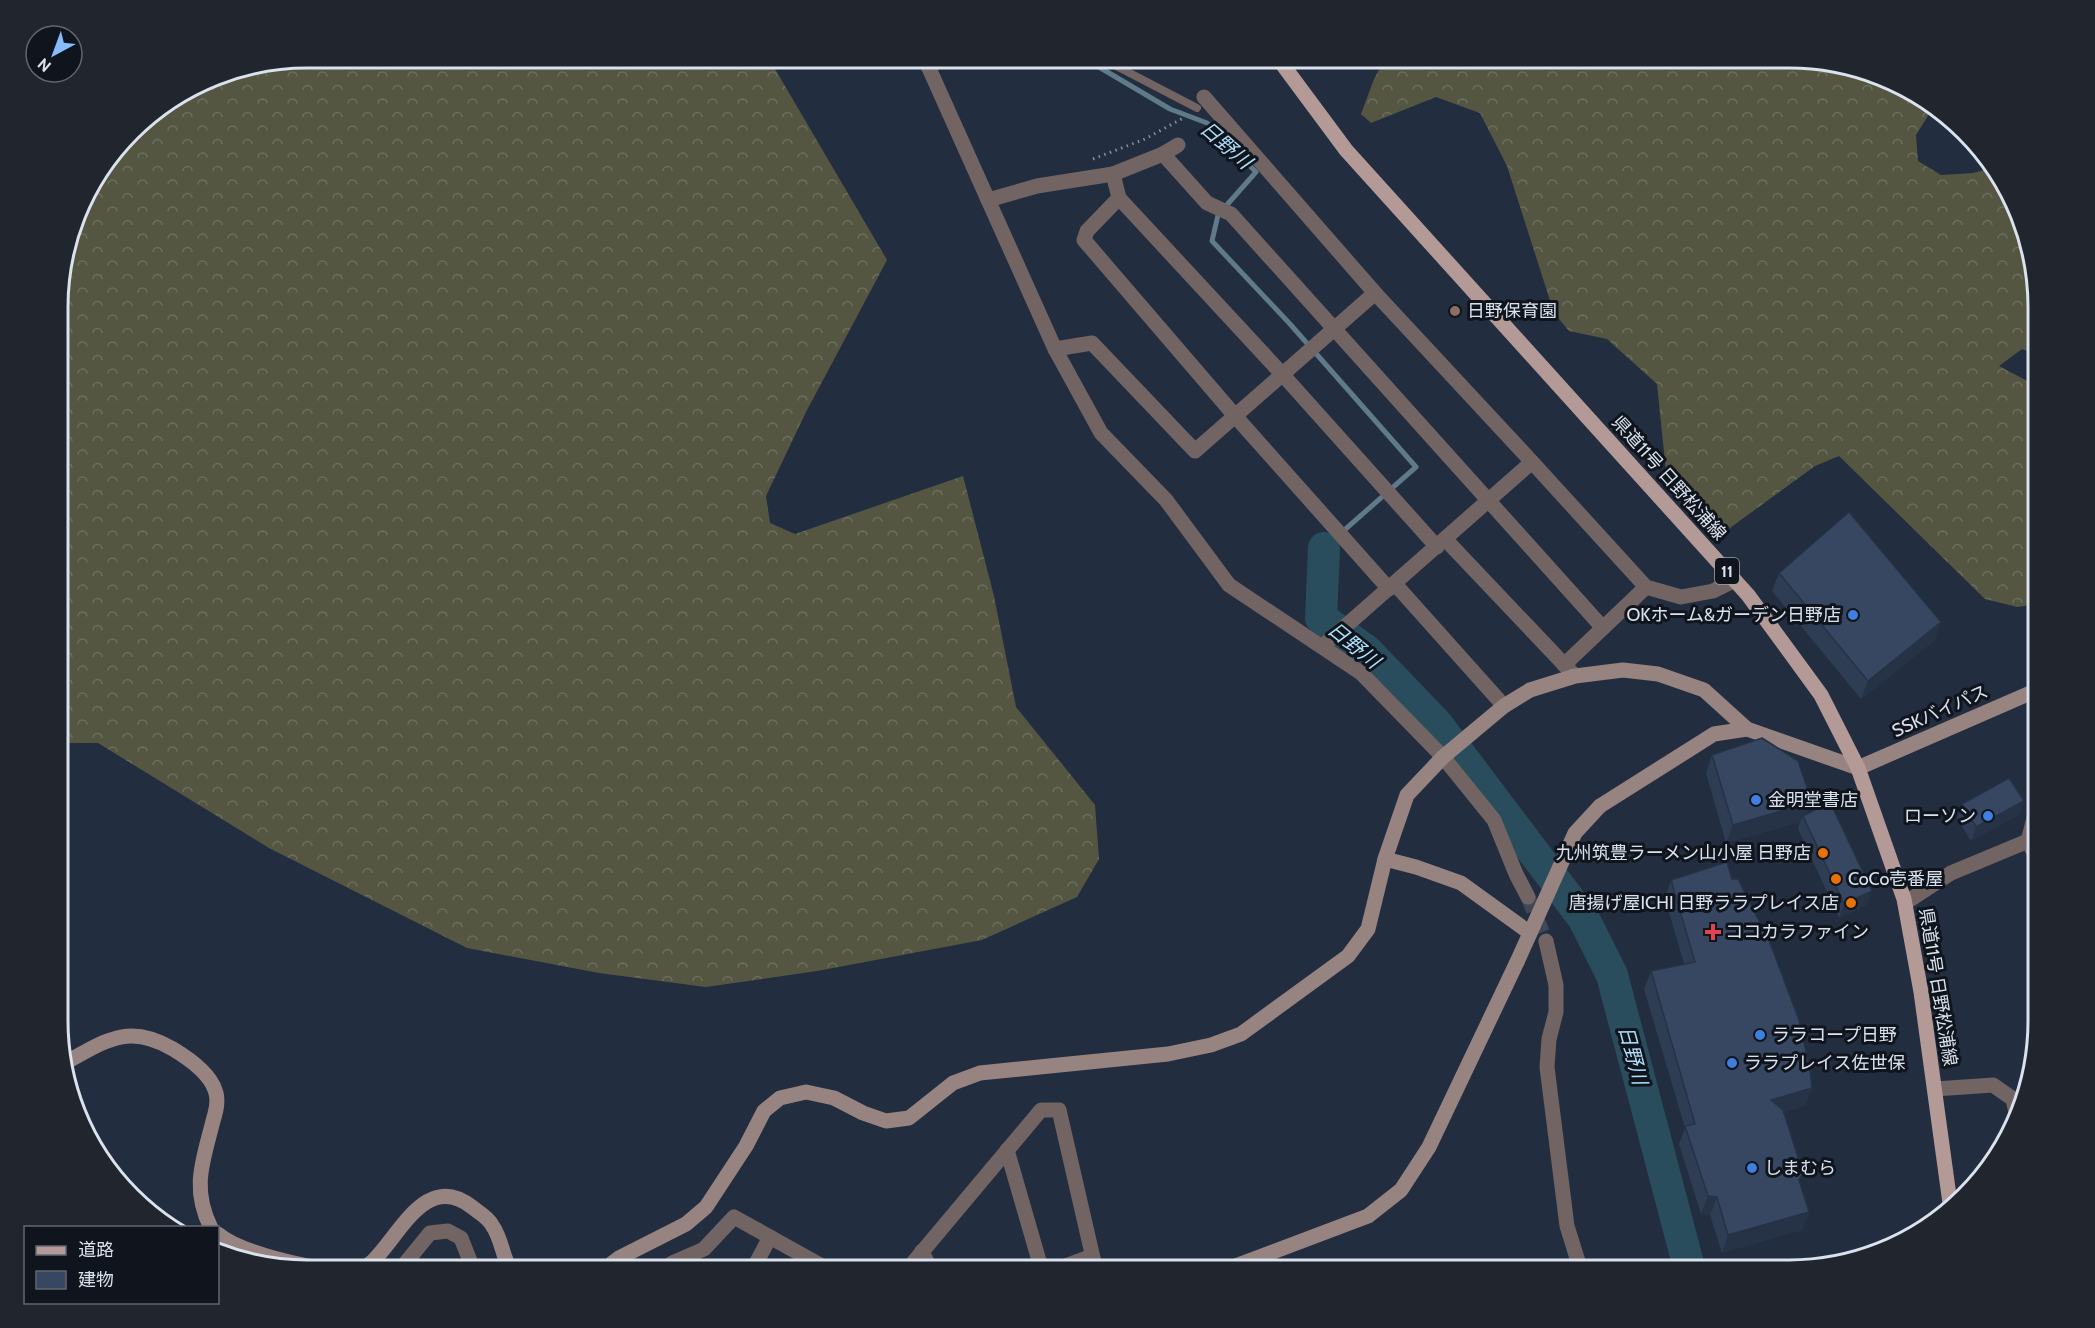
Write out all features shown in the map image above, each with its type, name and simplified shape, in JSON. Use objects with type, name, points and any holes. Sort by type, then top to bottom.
[{"type":"main road","name":"県道11号 日野松浦線","points":[[1285,68],[1346,150],[1748,595],[1821,695],[1858,768],[1905,903],[1922,992],[1949,1198]]},
{"type":"street","points":[[929,68],[1056,349],[1101,433],[1166,500],[1229,585],[1361,673],[1443,757],[1494,820],[1528,897]]},
{"type":"street","points":[[1201,103],[1646,587],[1681,597],[1713,591],[1735,580]]},
{"type":"street","points":[[988,200],[1037,186],[1113,174],[1163,154],[1178,145]]},
{"type":"street","points":[[1163,154],[1207,202],[1231,214],[1603,628]]},
{"type":"street","points":[[1113,174],[1119,198],[1441,543],[1575,676]]},
{"type":"street","points":[[1119,198],[1088,231],[1084,240],[1236,417],[1504,706]]},
{"type":"street","points":[[1056,349],[1092,343],[1196,451],[1375,293]]},
{"type":"street","points":[[1323,646],[1532,462]]},
{"type":"street","points":[[1564,665],[1646,587]]},
{"type":"street","points":[[616,1260],[686,1224],[706,1207],[746,1146],[764,1112],[780,1098],[806,1092],[834,1098],[863,1113],[886,1121],[898,1120],[909,1118],[953,1083],[980,1073],[1168,1054],[1211,1045],[1240,1034],[1348,956],[1368,929],[1385,859],[1407,795],[1443,757],[1504,706],[1530,690],[1575,676],[1623,670],[1658,674],[1704,690],[1747,729],[1858,768]]},
{"type":"street","name":"SSKバイパス","points":[[1858,768],[2028,694]]},
{"type":"street","points":[[1251,1260],[1368,1216],[1401,1191],[1429,1147],[1575,833],[1600,806],[1714,734],[1747,729]]},
{"type":"street","points":[[1905,903],[1951,873],[2028,841]]},
{"type":"street","points":[[1385,859],[1416,867],[1461,884],[1530,933]]},
{"type":"street","points":[[1546,941],[1556,994],[1556,1012],[1549,1039],[1547,1067],[1567,1226],[1578,1260]]},
{"type":"street","points":[[71,1060],[105,1041],[119,1036],[133,1036],[165,1044],[206,1074],[216,1090],[217,1107],[200,1175],[200,1199],[211,1226]]},
{"type":"street","points":[[1935,1089],[1993,1085],[2013,1099],[2014,1102]]},
{"type":"street","points":[[915,1260],[1041,1110],[1059,1110],[1093,1260]]},
{"type":"street","points":[[1007,1150],[1039,1260]]},
{"type":"street","points":[[373,1260],[414,1211],[429,1200],[444,1196],[463,1200],[491,1222],[505,1260]]},
{"type":"street","points":[[679,1260],[704,1249],[734,1217],[811,1260]]},
{"type":"street","points":[[408,1260],[430,1233],[448,1231],[461,1238],[470,1260]]},
{"type":"street","points":[[219,1235],[225,1240],[265,1257]]},
{"type":"street","points":[[758,1260],[770,1237]]},
{"type":"street","points":[[922,1251],[926,1260]]},
{"type":"lane","points":[[1123,68],[1201,103]]},
{"type":"path","points":[[1084,162],[1145,139],[1175,123],[1201,103]]},
{"type":"green space","points":[[290,68],[774,68],[887,260],[806,412],[766,496],[770,523],[795,534],[963,476],[994,596],[1016,707],[1095,805],[1099,859],[1077,897],[982,940],[817,971],[706,987],[599,973],[467,948],[269,848],[98,743],[68,743],[68,290],[72,260],[80,229],[92,201],[117,161],[137,137],[161,117],[201,92],[229,80],[260,72]]},
{"type":"green space","points":[[1380,68],[1805,68],[1835,72],[1866,80],[1908,99],[1929,114],[1916,135],[1918,161],[1941,175],[1984,170],[2003,201],[2015,229],[2023,260],[2028,306],[2028,351],[2022,349],[1999,366],[2028,381],[2028,605],[2017,607],[1985,599],[1839,456],[1815,466],[1723,533],[1667,481],[1657,384],[1607,339],[1569,331],[1554,313],[1507,166],[1480,113],[1436,97],[1371,123],[1361,114]]},
{"type":"building","name":"OKホーム&ガーデン日野店","points":[[1849,512],[1941,622],[1868,681],[1779,573]]},
{"type":"building","name":"金明堂書店","points":[[1762,738],[1798,761],[1812,802],[1733,825],[1712,755]]},
{"type":"building","points":[[2009,778],[2024,801],[1976,827],[1962,804]]},
{"type":"building","points":[[1830,802],[1872,891],[1844,904],[1803,816]]},
{"type":"building","name":"ララプレイス佐世保","points":[[1727,862],[1732,879],[1738,879],[1770,943],[1799,1020],[1812,1088],[1771,1100],[1783,1110],[1803,1173],[1799,1180],[1809,1212],[1728,1235],[1717,1197],[1708,1196],[1685,1126],[1695,1124],[1651,971],[1695,962],[1671,880]]},
{"type":"waterway","name":"日野川","points":[[1101,68],[1170,109],[1207,123],[1256,172],[1218,215],[1212,241],[1290,324],[1416,467],[1324,548]]},
{"type":"waterway","name":"日野川","points":[[1324,548],[1321,618],[1367,651],[1437,724],[1584,919],[1612,975],[1687,1260]]},
{"type":"tunnel","points":[[1528,897],[1546,941]]},
{"type":"place","name":"日野保育園","points":[[1455,311]]},
{"type":"place","name":"OKホーム&ガーデン日野店","points":[[1853,615]]},
{"type":"place","name":"金明堂書店","points":[[1756,800]]},
{"type":"place","name":"ローソン","points":[[1988,816]]},
{"type":"place","name":"九州筑豊ラーメン山小屋 日野店","points":[[1823,853]]},
{"type":"place","name":"CoCo壱番屋","points":[[1836,879]]},
{"type":"place","name":"唐揚げ屋ICHI 日野ララプレイス店","points":[[1851,903]]},
{"type":"place","name":"ココカラファイン","points":[[1713,932]]},
{"type":"place","name":"ララコープ日野","points":[[1760,1035]]},
{"type":"place","name":"ララプレイス佐世保","points":[[1732,1063]]},
{"type":"place","name":"しまむら","points":[[1752,1168]]}]
